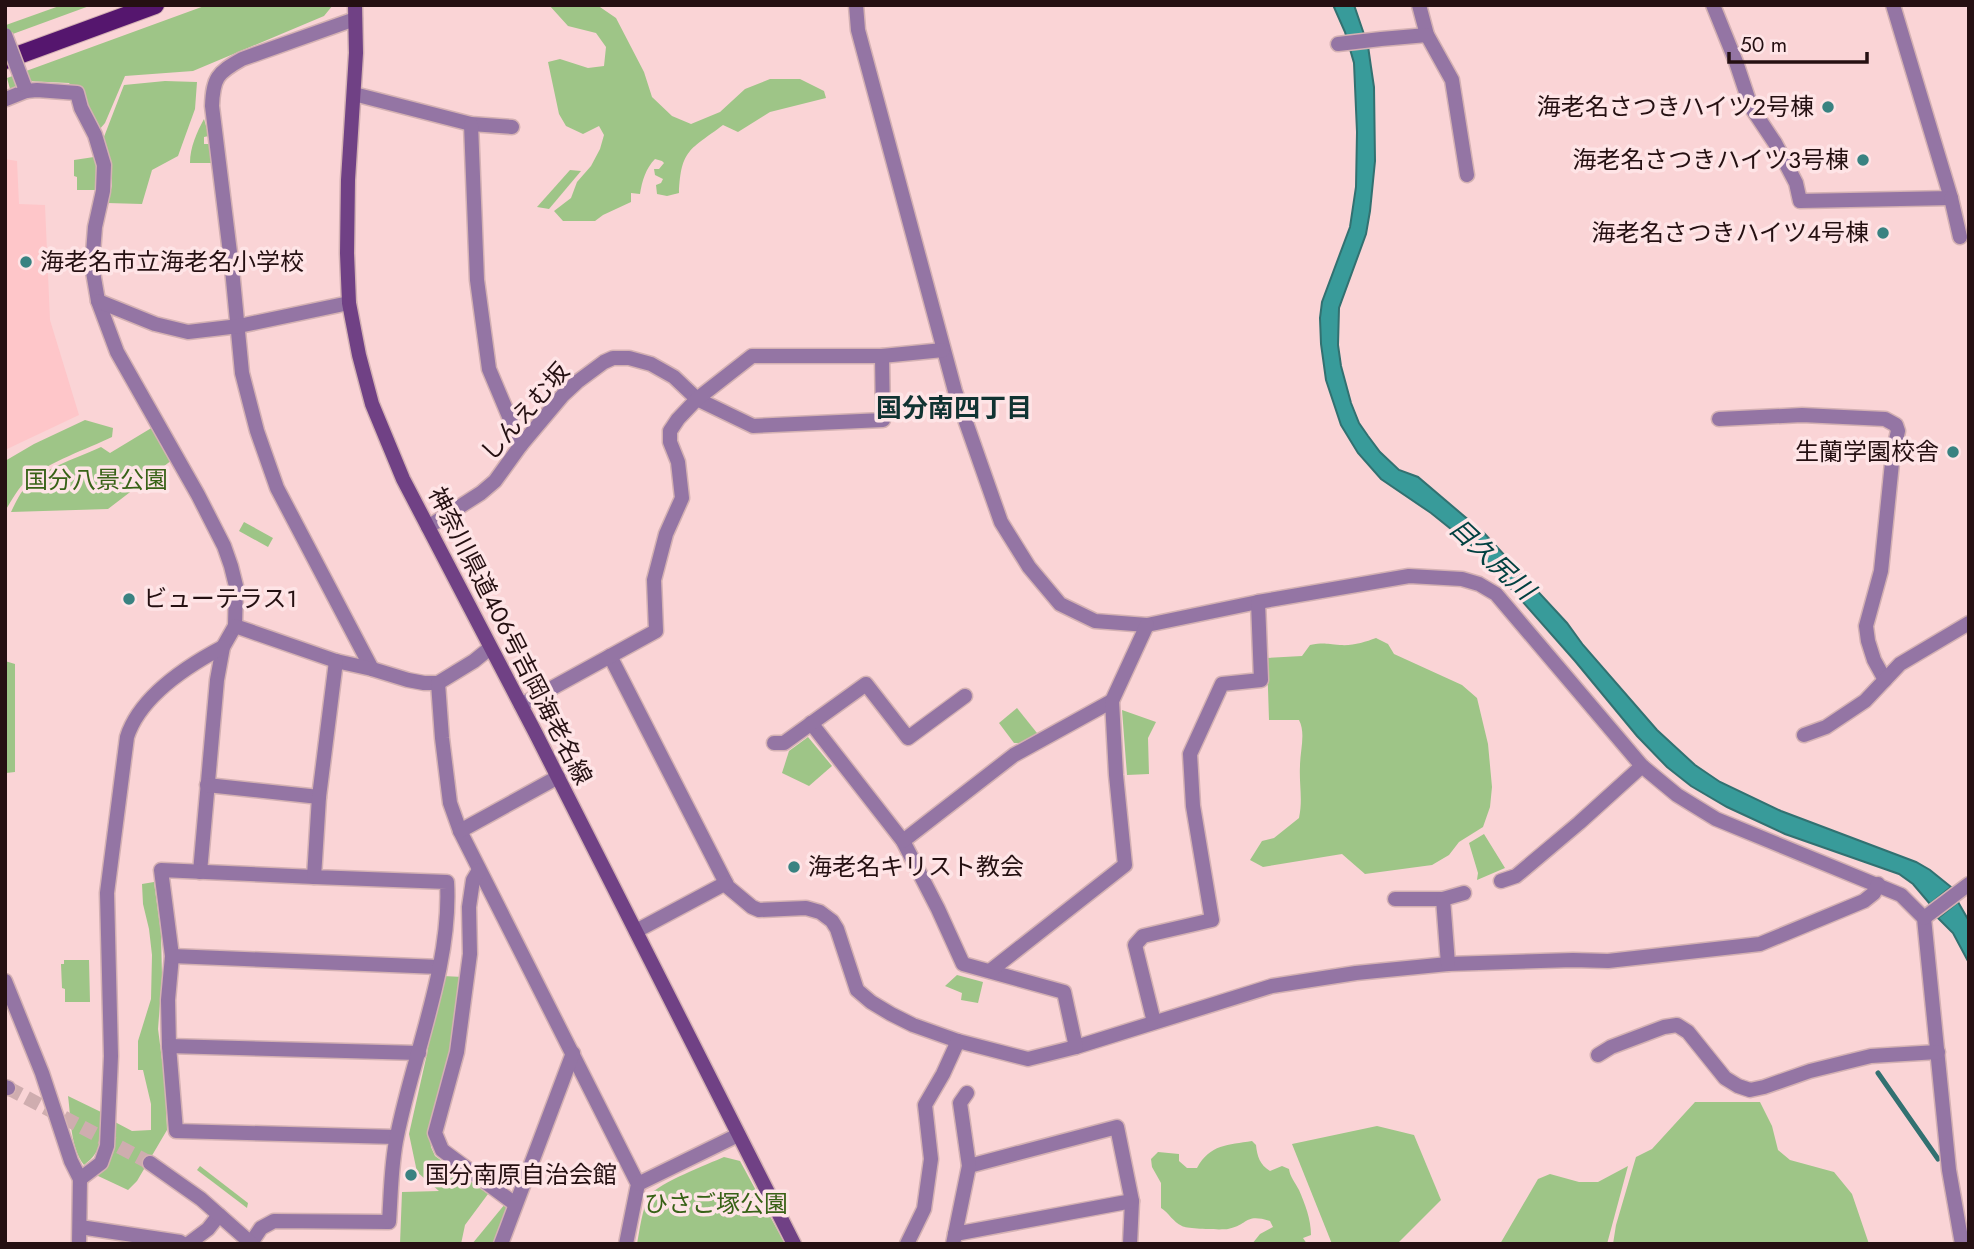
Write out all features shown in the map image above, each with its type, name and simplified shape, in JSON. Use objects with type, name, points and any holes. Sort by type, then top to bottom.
[{"type":"main road","points":[[5,60],[155,5]]},
{"type":"main road","name":"神奈川県道406号吉岡海老名線","points":[[355,10],[354,94],[348,192],[349,303],[372,404],[403,479],[558,777],[794,1244]]},
{"type":"street","points":[[856,5],[858,30],[955,391],[1001,522],[1029,567],[1060,604],[1095,621],[1147,625],[1258,602],[1409,576],[1462,579],[1479,584],[1496,594],[1642,766],[1677,795],[1716,819],[1901,895],[1927,916],[1949,1170],[1962,1244]]},
{"type":"street","points":[[1419,5],[1427,35],[1452,80],[1467,175]]},
{"type":"street","points":[[1713,5],[1751,107],[1775,143],[1796,183],[1800,201],[1951,198]]},
{"type":"street","points":[[1893,5],[1961,237]]},
{"type":"street","points":[[355,10],[225,69],[213,85],[212,106],[239,326],[242,373],[257,430],[277,488],[372,669]]},
{"type":"street","points":[[5,35],[25,88]]},
{"type":"street","points":[[1338,44],[1427,35]]},
{"type":"street","points":[[6,99],[25,88],[77,93],[81,108],[95,135],[104,165],[92,266],[98,302],[117,352],[225,545],[232,566],[236,586],[235,626],[223,647],[217,680],[200,872]]},
{"type":"street","points":[[354,94],[471,124],[512,127]]},
{"type":"street","points":[[471,124],[477,280],[489,369],[521,445]]},
{"type":"street","points":[[98,302],[155,324],[188,332],[239,326],[349,303]]},
{"type":"street","points":[[521,705],[656,631],[654,580],[666,534],[682,498],[678,462],[670,442],[670,432],[696,399],[752,356],[882,356],[943,350]]},
{"type":"street","name":"しんえむ坂","points":[[428,527],[495,481],[521,445],[577,382],[613,358],[629,358],[650,365],[674,377],[696,399],[753,426],[883,420],[882,356]]},
{"type":"street","points":[[1719,419],[1802,415],[1885,419],[1896,425],[1898,431],[1893,453],[1881,571],[1866,626],[1871,651],[1885,680]]},
{"type":"street","points":[[1154,1022],[1135,945],[1143,936],[1212,920],[1193,807],[1189,754],[1223,684],[1261,680],[1258,602]]},
{"type":"street","points":[[1804,736],[1826,727],[1865,701],[1900,664],[1969,623]]},
{"type":"street","points":[[990,971],[1125,864],[1112,701],[1147,625]]},
{"type":"street","points":[[235,626],[336,661],[408,680],[438,683],[490,648]]},
{"type":"street","points":[[80,1179],[101,1163],[107,1146],[111,1056],[107,894],[130,729],[149,701],[175,677],[223,647]]},
{"type":"street","points":[[610,656],[729,887],[759,910],[806,908],[820,912],[832,921],[861,994],[891,1014],[958,1041],[1028,1059],[1076,1047],[1272,986],[1356,973],[1448,964],[1608,961],[1760,944],[1864,901],[1878,884]]},
{"type":"street","points":[[314,877],[319,797],[336,661]]},
{"type":"street","points":[[438,683],[450,803],[460,831],[638,1184],[626,1244]]},
{"type":"street","points":[[774,743],[784,743],[866,684],[908,738],[965,696]]},
{"type":"street","points":[[903,841],[1014,755],[1112,701]]},
{"type":"street","points":[[811,723],[903,841],[963,964],[1064,992],[1076,1047]]},
{"type":"street","points":[[1501,881],[1516,876],[1526,868],[1642,766]]},
{"type":"street","points":[[460,831],[558,777]]},
{"type":"street","points":[[207,785],[319,797]]},
{"type":"street","points":[[150,1163],[201,1199],[252,1243],[261,1228],[274,1221],[389,1222],[397,1137],[439,967],[448,902],[447,882],[161,870],[172,956],[168,1000],[169,1046],[176,1131],[397,1137]]},
{"type":"street","points":[[479,870],[473,880],[469,907],[470,954],[457,1052],[435,1133],[442,1150],[515,1204]]},
{"type":"street","points":[[636,931],[726,883]]},
{"type":"street","points":[[1927,916],[1969,884]]},
{"type":"street","points":[[1395,899],[1443,899],[1464,893]]},
{"type":"street","points":[[1443,899],[1448,964]]},
{"type":"street","points":[[172,956],[439,967]]},
{"type":"street","points":[[5,981],[80,1179],[79,1244]]},
{"type":"street","points":[[1598,1055],[1611,1046],[1677,1025],[1688,1032],[1725,1078],[1750,1090],[1871,1056],[1938,1052]]},
{"type":"street","points":[[907,1244],[924,1209],[932,1159],[925,1105],[958,1041]]},
{"type":"street","points":[[169,1046],[419,1053]]},
{"type":"street","points":[[501,1244],[573,1053]]},
{"type":"street","points":[[967,1093],[960,1102],[969,1166],[954,1239],[1132,1200]]},
{"type":"street","points":[[969,1166],[1117,1127],[1132,1200],[1130,1244]]},
{"type":"street","points":[[638,1184],[738,1135]]},
{"type":"street","points":[[80,1227],[186,1244],[208,1229],[219,1215]]},
{"type":"shaded area","name":"海老名市立海老名小学校","points":[[5,159],[17,161],[19,204],[45,205],[50,320],[79,415],[5,450]]},
{"type":"green space","points":[[62,5],[92,5],[10,35],[6,25]]},
{"type":"green space","points":[[207,5],[333,5],[324,16],[193,71],[125,76],[105,123],[99,130],[69,83],[27,81],[10,89],[7,78]]},
{"type":"green space","points":[[549,5],[597,5],[616,18],[644,72],[652,97],[672,116],[691,124],[720,112],[745,89],[770,79],[800,79],[824,91],[826,98],[770,112],[738,132],[723,125],[689,152],[682,167],[679,193],[667,196],[657,194],[656,185],[663,179],[655,175],[654,169],[659,169],[664,163],[655,159],[645,175],[640,194],[631,193],[631,202],[595,221],[563,221],[554,211],[571,198],[577,182],[591,166],[600,149],[604,135],[599,126],[583,134],[566,126],[559,114],[548,62],[560,59],[588,68],[604,66],[606,47],[596,33],[568,26]]},
{"type":"green space","points":[[165,81],[197,82],[195,109],[178,156],[152,170],[142,204],[107,203],[112,186],[112,164],[102,142],[124,85]]},
{"type":"green space","points":[[204,119],[209,136],[204,137],[204,144],[209,144],[211,163],[190,163],[196,134]]},
{"type":"green space","points":[[94,157],[98,169],[97,190],[77,190],[74,160]]},
{"type":"green space","points":[[570,170],[581,171],[549,209],[537,207]]},
{"type":"green space","points":[[85,420],[113,428],[112,437],[57,461],[28,479],[5,511],[5,461]]},
{"type":"green space","name":"国分八景公園","points":[[153,427],[172,460],[108,509],[11,512],[21,493],[47,471],[101,447],[110,453]]},
{"type":"green space","points":[[244,522],[273,538],[268,547],[239,531]]},
{"type":"green space","points":[[1376,638],[1388,644],[1394,654],[1462,685],[1477,698],[1488,744],[1492,787],[1490,807],[1483,827],[1459,842],[1449,855],[1432,865],[1365,874],[1342,854],[1263,867],[1250,860],[1262,841],[1274,838],[1299,818],[1301,805],[1301,725],[1299,720],[1269,720],[1267,658],[1302,656],[1310,645],[1350,645]]},
{"type":"green space","points":[[5,661],[15,664],[15,772],[6,773],[5,786]]},
{"type":"green space","points":[[1017,708],[1037,733],[1023,743],[1014,743],[999,723]]},
{"type":"green space","points":[[1122,710],[1156,722],[1148,738],[1149,774],[1127,775]]},
{"type":"green space","points":[[808,737],[832,766],[809,786],[782,773],[789,751]]},
{"type":"green space","points":[[1484,834],[1505,868],[1477,880],[1478,873],[1469,843]]},
{"type":"green space","points":[[154,882],[161,933],[162,977],[158,1029],[165,1083],[167,1130],[137,1181],[128,1190],[96,1175],[115,1122],[132,1131],[151,1130],[151,1104],[143,1070],[138,1070],[138,1041],[151,999],[152,955],[142,884]]},
{"type":"green space","points":[[64,960],[89,960],[90,1002],[65,1002],[61,964],[64,964]]},
{"type":"green space","points":[[957,975],[983,982],[978,1003],[961,1000],[962,993],[945,986]]},
{"type":"green space","points":[[443,976],[463,977],[451,1057],[430,1137],[431,1147],[435,1156],[488,1194],[465,1225],[461,1244],[400,1244],[402,1192],[439,1191],[417,1172],[409,1134]]},
{"type":"green space","points":[[68,1096],[101,1112],[100,1142],[95,1154],[84,1165],[76,1150]]},
{"type":"green space","points":[[1695,1102],[1760,1102],[1772,1126],[1778,1150],[1790,1160],[1834,1172],[1852,1194],[1869,1244],[1613,1244],[1636,1157],[1652,1149]]},
{"type":"green space","points":[[1377,1126],[1414,1135],[1441,1200],[1397,1244],[1332,1244],[1292,1144]]},
{"type":"green space","points":[[1252,1141],[1267,1169],[1270,1171],[1282,1166],[1289,1169],[1309,1217],[1311,1235],[1303,1238],[1307,1244],[1252,1244],[1260,1234],[1273,1227],[1270,1221],[1262,1219],[1251,1219],[1228,1229],[1190,1228],[1179,1224],[1161,1208],[1161,1183],[1152,1167],[1151,1159],[1158,1152],[1179,1154],[1179,1161],[1187,1168],[1197,1168],[1208,1154],[1220,1147]]},
{"type":"green space","name":"ひさご塚公園","points":[[724,1157],[740,1161],[785,1244],[637,1244],[647,1200],[655,1190]]},
{"type":"green space","points":[[200,1166],[248,1203],[247,1208],[197,1170]]},
{"type":"green space","points":[[1628,1166],[1607,1244],[1500,1244],[1538,1179],[1550,1174],[1579,1182],[1598,1182]]},
{"type":"green space","points":[[505,1204],[510,1205],[496,1244],[472,1244]]},
{"type":"water","name":"目久尻川","points":[[1333,5],[1354,5],[1368,46],[1374,87],[1375,161],[1370,211],[1366,234],[1339,308],[1338,345],[1341,366],[1359,423],[1380,452],[1399,470],[1418,477],[1484,533],[1567,623],[1657,730],[1695,765],[1720,782],[1781,811],[1916,862],[1930,870],[1951,887],[1930,904],[1913,884],[1899,874],[1785,834],[1727,807],[1691,786],[1667,767],[1637,736],[1477,550],[1431,513],[1381,479],[1358,453],[1341,425],[1326,380],[1321,344],[1322,302],[1350,227],[1356,187],[1354,63]]},
{"type":"water","points":[[1958,902],[1969,921],[1969,963],[1953,933],[1938,918]]},
{"type":"waterway","points":[[1878,1073],[1938,1159]]},
{"type":"tunnel","points":[[8,1088],[150,1163]]},
{"type":"place","name":"海老名さつきハイツ2号棟","points":[[1828,107]]},
{"type":"place","name":"海老名さつきハイツ3号棟","points":[[1863,160]]},
{"type":"place","name":"海老名さつきハイツ4号棟","points":[[1883,233]]},
{"type":"place","name":"海老名市立海老名小学校","points":[[26,262]]},
{"type":"place","name":"生蘭学園校舎","points":[[1953,452]]},
{"type":"place","name":"ビューテラス1","points":[[129,599]]},
{"type":"place","name":"海老名キリスト教会","points":[[794,867]]},
{"type":"place","name":"国分南原自治会館","points":[[411,1175]]},
{"type":"district","name":"国分南四丁目","points":[[954,408]]}]
